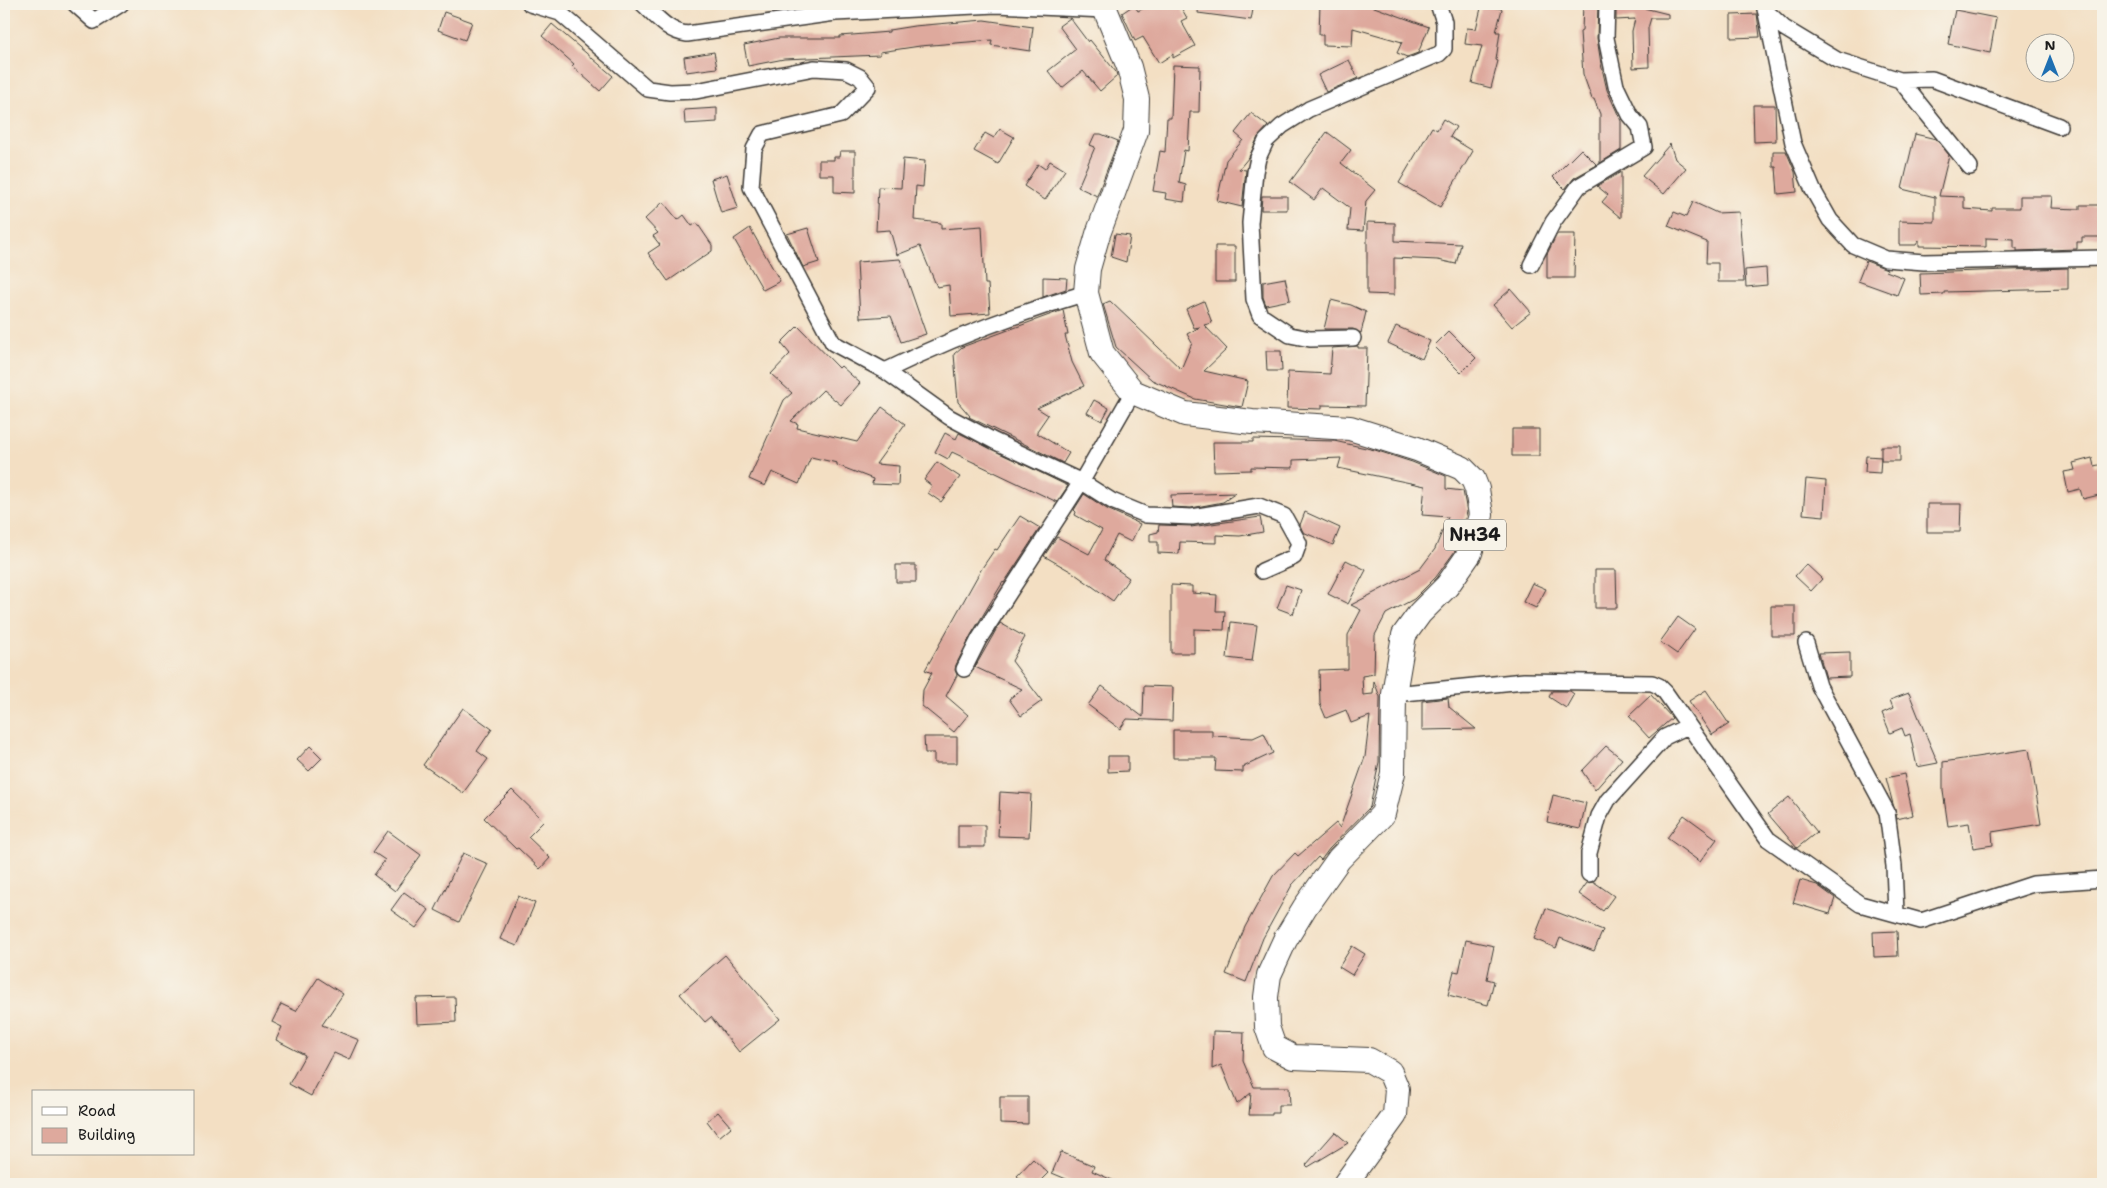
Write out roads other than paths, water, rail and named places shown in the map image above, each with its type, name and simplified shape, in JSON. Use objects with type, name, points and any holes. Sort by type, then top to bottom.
[{"type":"highway","name":"NH34","points":[[1104,7],[1129,67],[1138,99],[1136,131],[1098,234],[1088,269],[1086,293],[1102,353],[1133,392],[1185,414],[1252,422],[1350,428],[1417,449],[1462,468],[1473,479],[1477,488],[1481,515],[1470,553],[1447,586],[1420,613],[1404,635],[1394,694],[1393,774],[1383,814],[1339,859],[1305,907],[1285,940],[1270,975],[1266,997],[1267,1027],[1274,1048],[1293,1057],[1369,1060],[1390,1072],[1397,1089],[1395,1115],[1345,1184]]},
{"type":"street","points":[[75,4],[94,21],[121,4]]},
{"type":"street","points":[[530,4],[560,13],[648,89],[670,92],[696,91],[814,68],[846,70],[860,77],[868,87],[841,115],[762,134],[754,149],[751,187],[833,343],[885,371],[949,416],[994,441],[1082,482],[1112,501],[1146,515],[1192,517],[1259,506],[1284,516],[1299,543],[1294,557],[1262,571]]},
{"type":"street","points":[[643,4],[668,27],[677,33],[687,34],[835,13],[996,5],[1104,7]]},
{"type":"street","points":[[1353,338],[1310,339],[1290,335],[1260,315],[1254,299],[1250,222],[1255,172],[1266,141],[1282,126],[1309,109],[1438,54],[1444,49],[1444,22],[1438,4]]},
{"type":"street","points":[[1530,265],[1553,222],[1579,186],[1644,147],[1640,127],[1630,115],[1616,86],[1606,38],[1607,4]]},
{"type":"street","points":[[1764,8],[1784,28],[1837,60],[1900,80],[1932,80],[2059,126]]},
{"type":"street","points":[[1764,8],[1793,143],[1813,190],[1830,220],[1852,245],[1886,259],[1924,262],[2103,258]]},
{"type":"street","points":[[1900,80],[1970,167]]},
{"type":"street","points":[[885,371],[943,343],[1044,305],[1086,293]]},
{"type":"street","points":[[964,669],[979,639],[1082,482],[1133,392]]},
{"type":"street","points":[[1806,643],[1819,686],[1887,812],[1894,866],[1896,913]]},
{"type":"street","points":[[1394,694],[1524,681],[1652,683],[1659,686],[1768,839],[1860,904],[1920,920],[2033,884],[2103,879]]},
{"type":"street","points":[[1589,874],[1589,853],[1598,816],[1608,800],[1664,737],[1688,726]]}]
